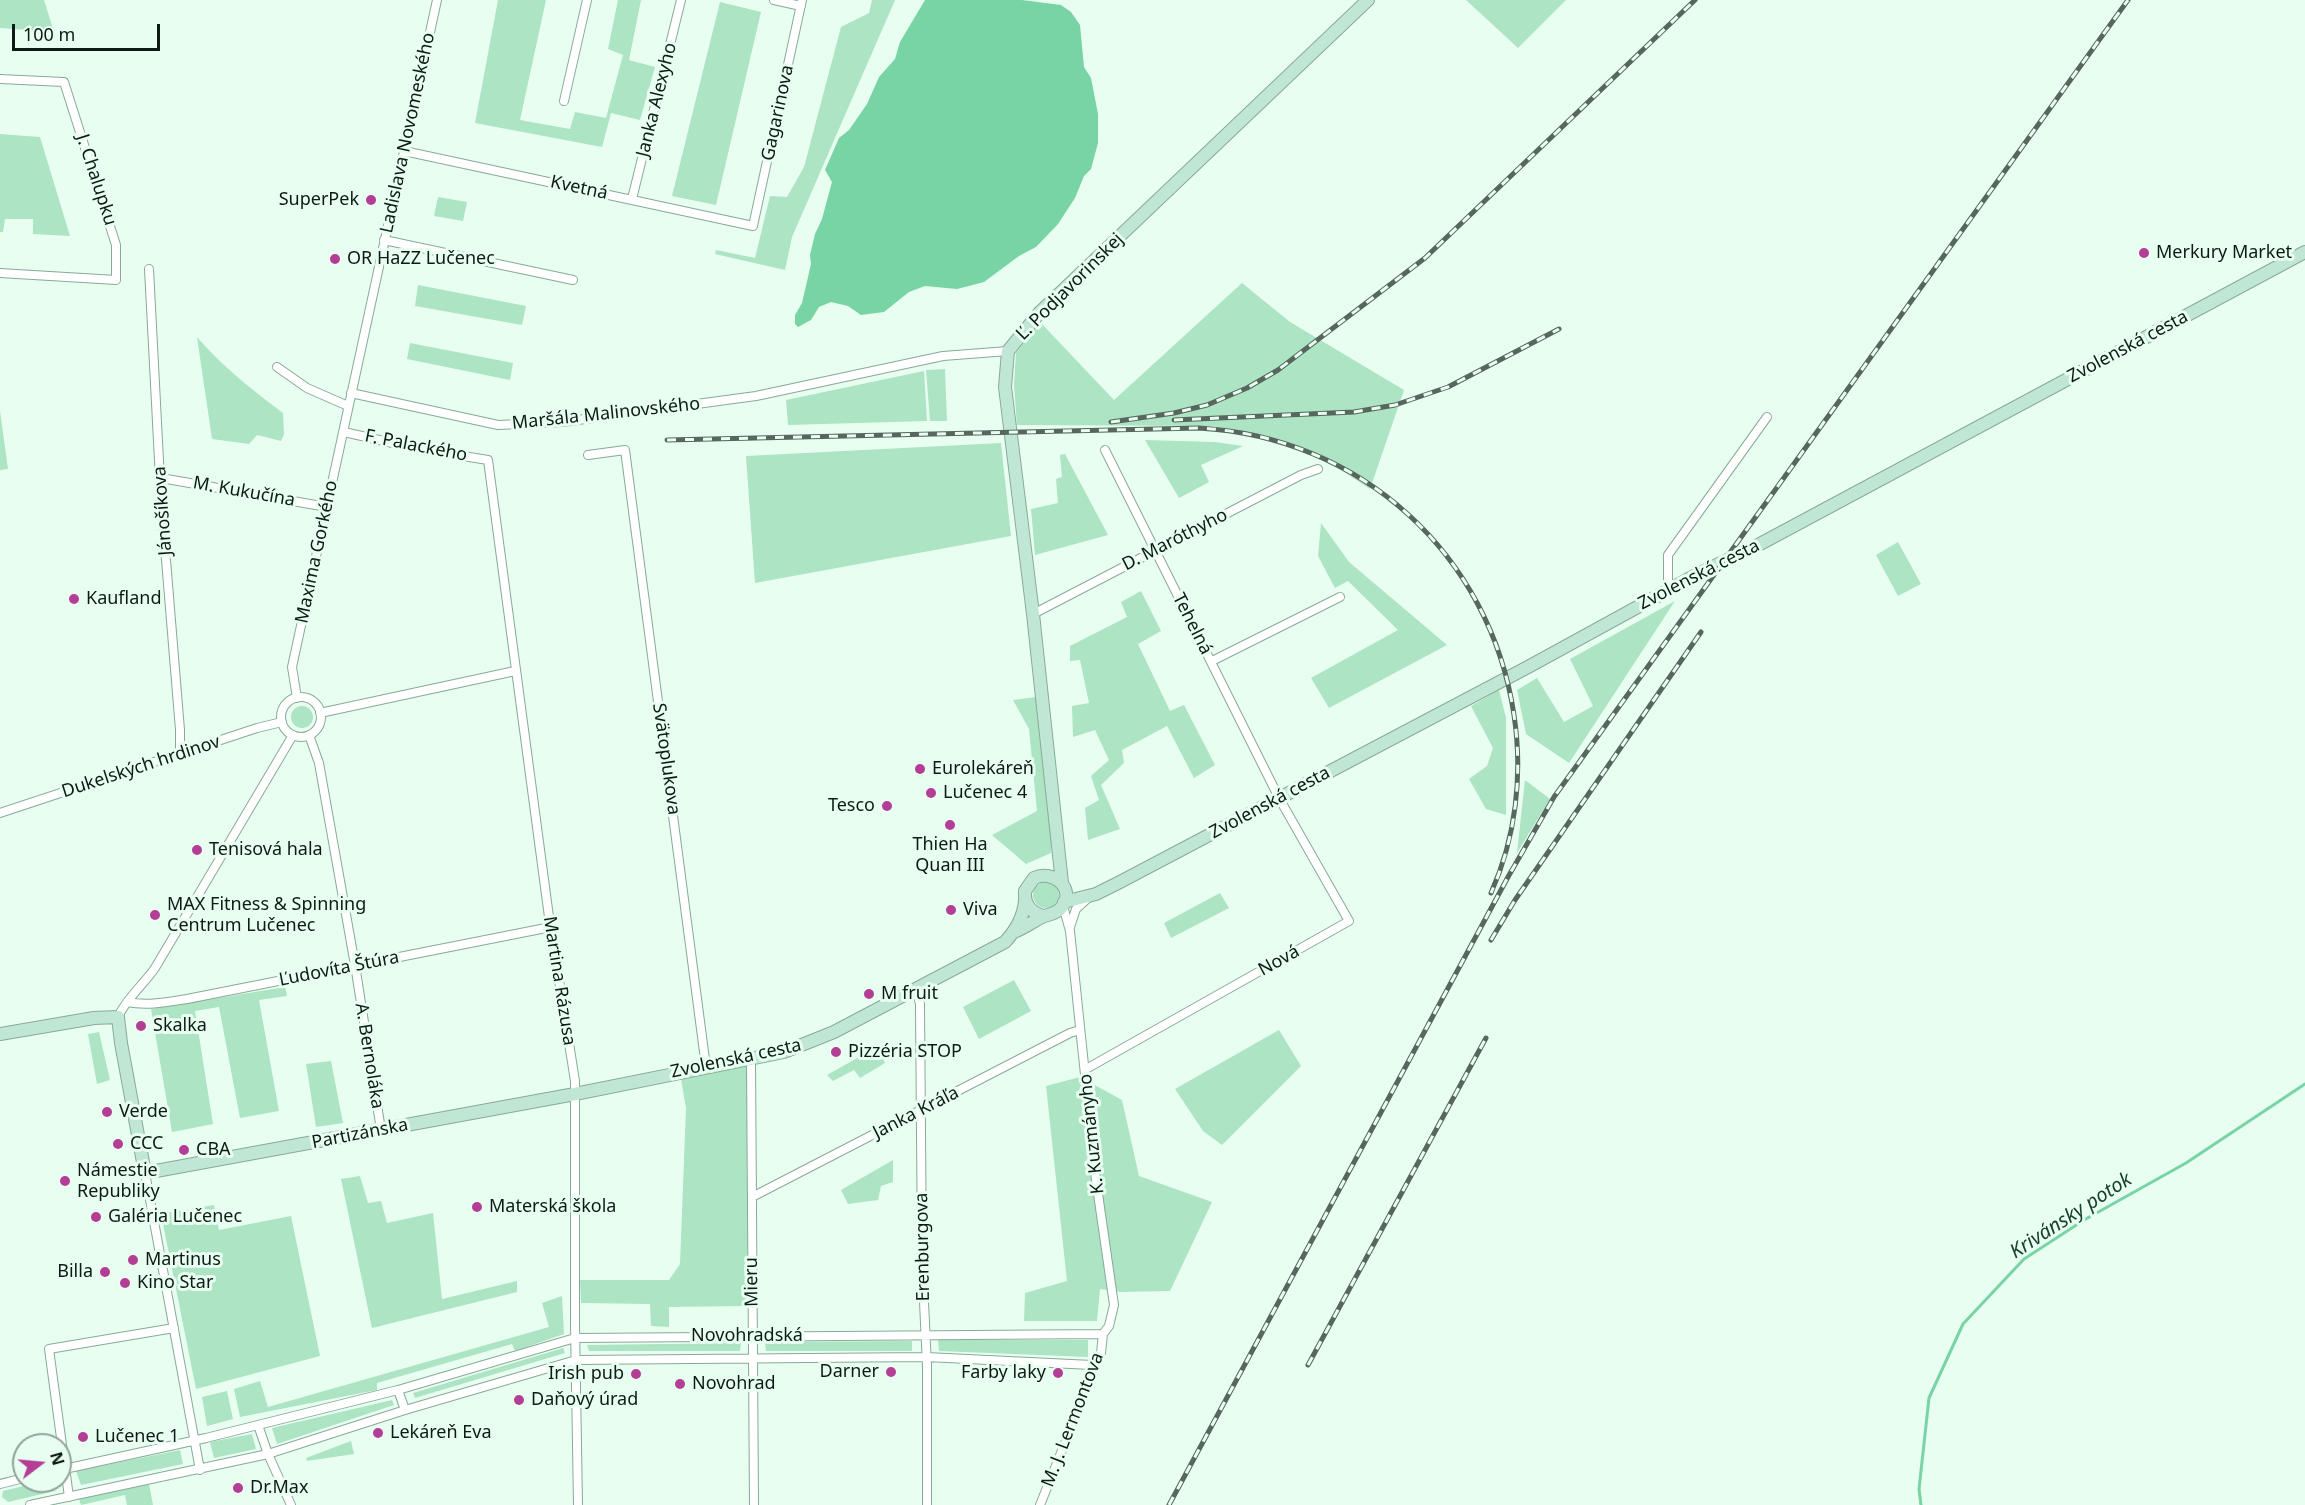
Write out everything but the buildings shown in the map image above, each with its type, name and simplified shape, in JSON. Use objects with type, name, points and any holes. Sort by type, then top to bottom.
[{"type":"street","name":"Ladislava Novomeského","points":[[348,406],[437,0]]},
{"type":"street","points":[[564,100],[587,0]]},
{"type":"street","name":"Janka Alexyho","points":[[632,199],[681,0]]},
{"type":"street","points":[[774,0],[802,3]]},
{"type":"street","name":"Ľ. Podjavorinskej","points":[[1063,885],[1033,614],[1007,413],[1005,387],[1008,351],[1040,312],[1368,0]]},
{"type":"street","name":"Gagarinova","points":[[753,226],[802,3]]},
{"type":"street","name":"J. Chalupku","points":[[0,79],[64,82],[116,245],[116,280],[0,273]]},
{"type":"street","name":"Kvetná","points":[[404,151],[753,226]]},
{"type":"street","points":[[384,240],[573,280]]},
{"type":"street","name":"Zvolenská cesta","points":[[575,1094],[751,1059],[807,1045],[1005,942],[1014,932],[1064,904],[1120,882],[1760,544],[2305,252]]},
{"type":"street","name":"Jánošíkova","points":[[149,269],[153,368],[180,754]]},
{"type":"street","name":"Maršála Malinovského","points":[[351,393],[472,420],[513,426],[580,420],[756,396],[943,356],[1008,351]]},
{"type":"street","name":"F. Palackého","points":[[277,367],[307,388],[348,406]]},
{"type":"street","name":"Maxima Gorkého","points":[[297,698],[292,667],[348,406]]},
{"type":"street","points":[[1668,591],[1668,555],[1767,417]]},
{"type":"street","name":"F. Palackého","points":[[344,432],[419,449],[488,460]]},
{"type":"street","name":"Svätoplukova","points":[[588,455],[625,450],[706,1067]]},
{"type":"street","name":"Tehelná","points":[[1105,450],[1279,798]]},
{"type":"street","name":"Martina Rázusa","points":[[488,460],[550,927],[575,1081],[575,1338],[578,1505]]},
{"type":"street","name":"D. Maróthyho","points":[[1033,614],[1300,475],[1318,469]]},
{"type":"street","name":"M. Kukučína","points":[[161,478],[327,507]]},
{"type":"street","points":[[1212,661],[1340,597]]},
{"type":"street","points":[[320,713],[515,671]]},
{"type":"street","points":[[297,698],[312,701],[320,713],[318,726],[309,735],[301,737],[286,730],[282,722],[281,714],[284,707],[289,701],[297,698]]},
{"type":"street","name":"Dukelských hrdinov","points":[[0,813],[257,728],[282,722]]},
{"type":"street","points":[[200,1470],[118,1017],[127,1002],[141,988],[155,968],[293,735]]},
{"type":"street","name":"A. Bernoláka","points":[[309,735],[320,764],[381,1130]]},
{"type":"street","name":"Nová","points":[[1086,1070],[1349,921],[1279,798]]},
{"type":"street","points":[[1014,932],[1022,914],[1025,891],[1030,881],[1044,874],[1059,851]]},
{"type":"street","points":[[1044,874],[1054,876],[1063,885],[1091,895]]},
{"type":"street","points":[[1063,885],[1064,904]]},
{"type":"street","name":"K. Kuzmányho","points":[[1070,930],[1076,909],[1091,895]]},
{"type":"street","points":[[1025,900],[1032,911],[1047,915],[1070,930]]},
{"type":"street","name":"K. Kuzmányho","points":[[1064,904],[1070,930],[1096,1180],[1114,1305],[1109,1326],[1104,1334]]},
{"type":"street","name":"Ľudovíta Štúra","points":[[127,1002],[142,1005],[156,1004],[550,927]]},
{"type":"street","name":"Erenburgova","points":[[916,990],[920,1004],[927,1505]]},
{"type":"street","points":[[0,1034],[94,1017],[118,1017]]},
{"type":"street","name":"Janka Kráľa","points":[[752,1197],[1070,1033],[1080,1030]]},
{"type":"street","name":"Mieru","points":[[751,1059],[754,1505]]},
{"type":"street","name":"Partizánska","points":[[145,1173],[575,1094]]},
{"type":"street","points":[[58,1433],[49,1349],[174,1328]]},
{"type":"street","name":"Novohradská","points":[[72,1468],[398,1390],[575,1338],[1104,1334]]},
{"type":"street","name":"M. J. Lermontova","points":[[1040,1505],[1092,1376],[1092,1365],[1101,1353],[1104,1334]]},
{"type":"street","name":"Novohradská","points":[[30,1505],[268,1454],[405,1410],[576,1360],[926,1357],[1092,1365]]},
{"type":"street","points":[[398,1390],[405,1410]]},
{"type":"street","points":[[258,1425],[268,1454],[291,1505]]},
{"type":"street","points":[[68,1493],[69,1497]]},
{"type":"shaded area","points":[[0,0],[44,0],[54,32],[0,28]]},
{"type":"shaded area","points":[[498,0],[546,0],[520,120],[570,129],[575,112],[606,118],[623,55],[608,49],[618,0],[641,0],[629,60],[655,67],[640,120],[611,113],[602,147],[475,123]]},
{"type":"shaded area","points":[[872,0],[895,0],[792,237],[785,270],[715,254],[716,250],[755,258],[770,196],[787,197],[804,167],[841,27],[869,13]]},
{"type":"shaded area","points":[[925,0],[1022,0],[1061,5],[1071,12],[1080,25],[1084,67],[1091,78],[1098,114],[1098,143],[1091,169],[1084,176],[1075,198],[1058,224],[1036,247],[1019,256],[984,282],[957,289],[925,286],[909,292],[884,312],[861,315],[848,306],[831,302],[819,307],[811,320],[798,327],[795,324],[795,315],[802,303],[815,234],[822,219],[832,182],[825,170],[839,138],[849,130],[867,104],[879,77],[895,59],[900,42]]},
{"type":"shaded area","points":[[1466,0],[1566,0],[1518,48]]},
{"type":"shaded area","points":[[720,2],[761,12],[716,205],[672,196]]},
{"type":"shaded area","points":[[0,134],[40,137],[70,236],[33,234],[33,219],[5,219],[3,232],[0,232]]},
{"type":"shaded area","points":[[438,197],[467,202],[463,221],[434,216]]},
{"type":"shaded area","points":[[1242,283],[1290,322],[1404,390],[1370,489],[1309,453],[1266,436],[1213,426],[1017,425],[1014,385],[1016,353],[1040,322],[1114,400]]},
{"type":"shaded area","points":[[418,285],[526,306],[522,325],[415,306]]},
{"type":"shaded area","points":[[197,337],[238,377],[283,413],[284,434],[281,441],[257,435],[249,444],[212,439]]},
{"type":"shaded area","points":[[410,343],[513,363],[510,380],[407,359]]},
{"type":"shaded area","points":[[945,369],[947,421],[930,421],[926,370]]},
{"type":"shaded area","points":[[924,371],[927,421],[788,425],[786,400]]},
{"type":"shaded area","points":[[0,411],[8,469],[0,470]]},
{"type":"shaded area","points":[[1145,440],[1215,442],[1243,446],[1201,465],[1209,482],[1179,498]]},
{"type":"shaded area","points":[[1001,443],[1011,536],[755,583],[746,456]]},
{"type":"shaded area","points":[[1065,454],[1108,535],[1035,555],[1031,509],[1058,503],[1056,479],[1062,477],[1060,455]]},
{"type":"shaded area","points":[[1321,523],[1349,562],[1447,645],[1329,708],[1311,678],[1398,630],[1348,581],[1335,588],[1318,556]]},
{"type":"shaded area","points":[[1898,542],[1921,584],[1898,596],[1876,555]]},
{"type":"shaded area","points":[[1141,591],[1161,631],[1138,644],[1170,711],[1184,705],[1215,765],[1194,778],[1167,726],[1122,750],[1124,763],[1101,785],[1120,829],[1088,840],[1085,808],[1099,800],[1091,776],[1109,760],[1095,730],[1073,737],[1072,706],[1089,703],[1080,660],[1070,661],[1070,646],[1127,617],[1121,602]]},
{"type":"shaded area","points":[[1675,601],[1569,763],[1526,734],[1517,690],[1537,678],[1564,722],[1593,706],[1570,659]]},
{"type":"shaded area","points":[[1499,690],[1506,718],[1506,815],[1486,809],[1469,779],[1487,766],[1493,748],[1471,706]]},
{"type":"shaded area","points":[[1036,697],[1051,829],[1051,853],[1026,864],[992,835],[1037,811],[1029,729],[1013,700]]},
{"type":"shaded area","points":[[302,706],[310,709],[313,717],[310,725],[302,728],[294,725],[291,717],[294,709]]},
{"type":"shaded area","points":[[1525,780],[1550,799],[1517,853]]},
{"type":"shaded area","points":[[1046,882],[1055,886],[1059,895],[1055,904],[1046,908],[1037,904],[1033,895],[1037,886]]},
{"type":"shaded area","points":[[1220,893],[1229,908],[1171,938],[1164,923]]},
{"type":"shaded area","points":[[1014,980],[1031,1011],[979,1039],[963,1007]]},
{"type":"shaded area","points":[[285,987],[287,996],[259,1000],[279,1111],[240,1118],[219,1007],[195,1011],[213,1124],[172,1132],[151,1009]]},
{"type":"shaded area","points":[[1279,1030],[1301,1066],[1222,1145],[1203,1131],[1175,1089]]},
{"type":"shaded area","points":[[99,1032],[110,1080],[97,1084],[88,1034]]},
{"type":"shaded area","points":[[877,1047],[885,1063],[860,1078],[854,1070],[833,1081],[827,1075]]},
{"type":"shaded area","points":[[331,1061],[343,1123],[316,1127],[306,1064]]},
{"type":"shaded area","points":[[753,1065],[746,1306],[669,1307],[669,1327],[651,1326],[650,1304],[581,1303],[580,1280],[669,1280],[680,1264],[686,1108],[681,1079]]},
{"type":"shaded area","points":[[1080,1077],[1122,1100],[1139,1176],[1212,1202],[1170,1291],[1121,1292],[1100,1289],[1097,1321],[1024,1321],[1025,1293],[1067,1281],[1046,1086]]},
{"type":"shaded area","points":[[893,1160],[893,1182],[881,1186],[878,1200],[848,1204],[841,1190]]},
{"type":"shaded area","points":[[360,1176],[368,1203],[381,1201],[387,1223],[433,1213],[442,1299],[517,1281],[517,1292],[372,1328],[341,1179]]},
{"type":"shaded area","points":[[214,1205],[219,1230],[291,1216],[320,1356],[196,1389],[161,1214]]},
{"type":"shaded area","points":[[562,1296],[564,1334],[515,1351],[512,1344],[377,1383],[377,1390],[240,1417],[234,1389],[260,1381],[268,1407],[549,1327],[542,1303]]},
{"type":"shaded area","points":[[938,1340],[1088,1340],[1088,1357],[939,1351]]},
{"type":"shaded area","points":[[912,1341],[912,1351],[766,1351],[765,1342]]},
{"type":"shaded area","points":[[741,1343],[740,1351],[589,1351],[587,1345]]},
{"type":"shaded area","points":[[563,1348],[565,1353],[415,1398],[413,1393]]},
{"type":"shaded area","points":[[227,1391],[233,1419],[207,1426],[202,1397]]},
{"type":"shaded area","points":[[392,1400],[394,1405],[277,1444],[272,1428]]},
{"type":"shaded area","points":[[252,1434],[256,1449],[214,1458],[210,1442]]},
{"type":"shaded area","points":[[351,1441],[354,1454],[307,1461],[306,1458]]},
{"type":"shaded area","points":[[180,1450],[183,1464],[81,1485],[76,1471]]},
{"type":"shaded area","points":[[149,1484],[153,1505],[127,1505],[125,1495],[81,1505],[79,1499]]},
{"type":"shaded area","points":[[12,1489],[12,1493],[46,1493],[8,1502],[2,1497],[3,1491]]},
{"type":"waterway","name":"Krivánsky potok","points":[[1921,1505],[1919,1489],[1929,1398],[1963,1324],[2024,1259],[2084,1220],[2186,1163],[2305,1084]]},
{"type":"railway","points":[[1111,422],[1174,413],[1207,405],[1247,388],[1278,370],[1425,258],[1695,0]]},
{"type":"railway","points":[[1169,1505],[1508,877],[1554,797],[2128,0]]},
{"type":"railway","points":[[1174,420],[1354,412],[1395,405],[1448,387],[1559,329]]},
{"type":"railway","points":[[667,440],[1199,428],[1258,436],[1313,454],[1364,480],[1408,514],[1446,556],[1477,604],[1500,657],[1514,715],[1518,760],[1512,828],[1500,872],[1491,893]]},
{"type":"railway","points":[[1491,940],[1515,900],[1701,632]]},
{"type":"railway","points":[[1308,1365],[1486,1038]]},
{"type":"place","name":"SuperPek","points":[[371,200]]},
{"type":"place","name":"Merkury Market","points":[[2144,253]]},
{"type":"place","name":"OR HaZZ Lučenec","points":[[335,259]]},
{"type":"place","name":"Kaufland","points":[[74,599]]},
{"type":"place","name":"Eurolekáreň","points":[[920,769]]},
{"type":"place","name":"Lučenec 4","points":[[931,793]]},
{"type":"place","name":"Tesco","points":[[887,806]]},
{"type":"place","name":"Thien Ha Quan III","points":[[950,825]]},
{"type":"place","name":"Tenisová hala","points":[[197,850]]},
{"type":"place","name":"Viva","points":[[951,910]]},
{"type":"place","name":"MAX Fitness & Spinning Centrum Lučenec","points":[[155,915]]},
{"type":"place","name":"M fruit","points":[[869,994]]},
{"type":"place","name":"Skalka","points":[[141,1026]]},
{"type":"place","name":"Pizzéria STOP","points":[[836,1052]]},
{"type":"place","name":"Verde","points":[[107,1112]]},
{"type":"place","name":"CCC","points":[[118,1144]]},
{"type":"place","name":"CBA","points":[[184,1150]]},
{"type":"place","name":"Námestie Republiky","points":[[65,1181]]},
{"type":"place","name":"Materská škola","points":[[477,1207]]},
{"type":"place","name":"Galéria Lučenec","points":[[96,1217]]},
{"type":"place","name":"Martinus","points":[[133,1260]]},
{"type":"place","name":"Billa","points":[[105,1272]]},
{"type":"place","name":"Kino Star","points":[[125,1283]]},
{"type":"place","name":"Darner","points":[[891,1372]]},
{"type":"place","name":"Farby laky","points":[[1058,1373]]},
{"type":"place","name":"Irish pub","points":[[636,1374]]},
{"type":"place","name":"Novohrad","points":[[680,1384]]},
{"type":"place","name":"Daňový úrad","points":[[519,1400]]},
{"type":"place","name":"Lekáreň Eva","points":[[378,1433]]},
{"type":"place","name":"Lučenec 1","points":[[83,1437]]},
{"type":"place","name":"Dr.Max","points":[[238,1488]]}]
